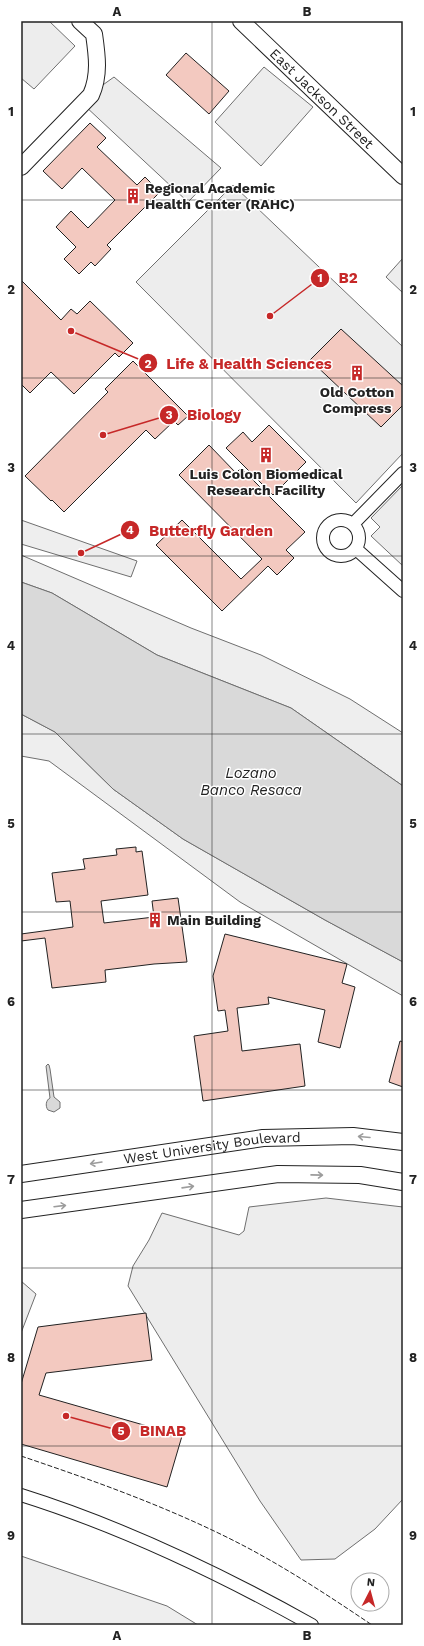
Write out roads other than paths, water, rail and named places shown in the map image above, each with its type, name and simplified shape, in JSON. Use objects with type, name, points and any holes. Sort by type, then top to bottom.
[{"type":"main road","points":[[21,167],[91,95],[96,85],[98,64],[94,34],[80,21]]},
{"type":"main road","name":"East Jackson Street","points":[[241,21],[403,176]]},
{"type":"main road","name":"West University Boulevard","points":[[21,1174],[263,1138],[353,1136],[403,1142]]},
{"type":"main road","points":[[21,1210],[278,1174],[360,1175],[403,1182]]},
{"type":"street","points":[[354,524],[403,473]]},
{"type":"street","points":[[343,519],[354,524],[359,531],[360,536],[356,549],[346,555],[335,555],[326,548],[323,536],[327,526],[332,522],[343,519]]},
{"type":"street","points":[[356,549],[403,592]]},
{"type":"street","points":[[21,1495],[50,1504],[152,1544],[249,1590],[312,1625]]},
{"type":"water","name":"Lozano Banco Resaca","points":[[21,582],[52,593],[157,655],[291,708],[403,786],[403,962],[325,920],[183,839],[113,789],[55,732],[21,714]]},
{"type":"water","points":[[48,1064],[54,1097],[60,1102],[60,1108],[54,1112],[48,1110],[46,1105],[50,1098],[46,1066]]},
{"type":"place","name":"Regional Academic Health Center (RAHC)","points":[[133,196]]},
{"type":"place","name":"B2","points":[[270,316]]},
{"type":"place","name":"Life & Health Sciences","points":[[71,331]]},
{"type":"place","name":"Old Cotton Compress","points":[[357,373]]},
{"type":"place","name":"Biology","points":[[103,435]]},
{"type":"place","name":"Luis Colon Biomedical Research Facility","points":[[266,455]]},
{"type":"place","name":"Butterfly Garden","points":[[81,553]]},
{"type":"place","name":"Main Building","points":[[155,920]]},
{"type":"place","name":"BINAB","points":[[66,1416]]}]
